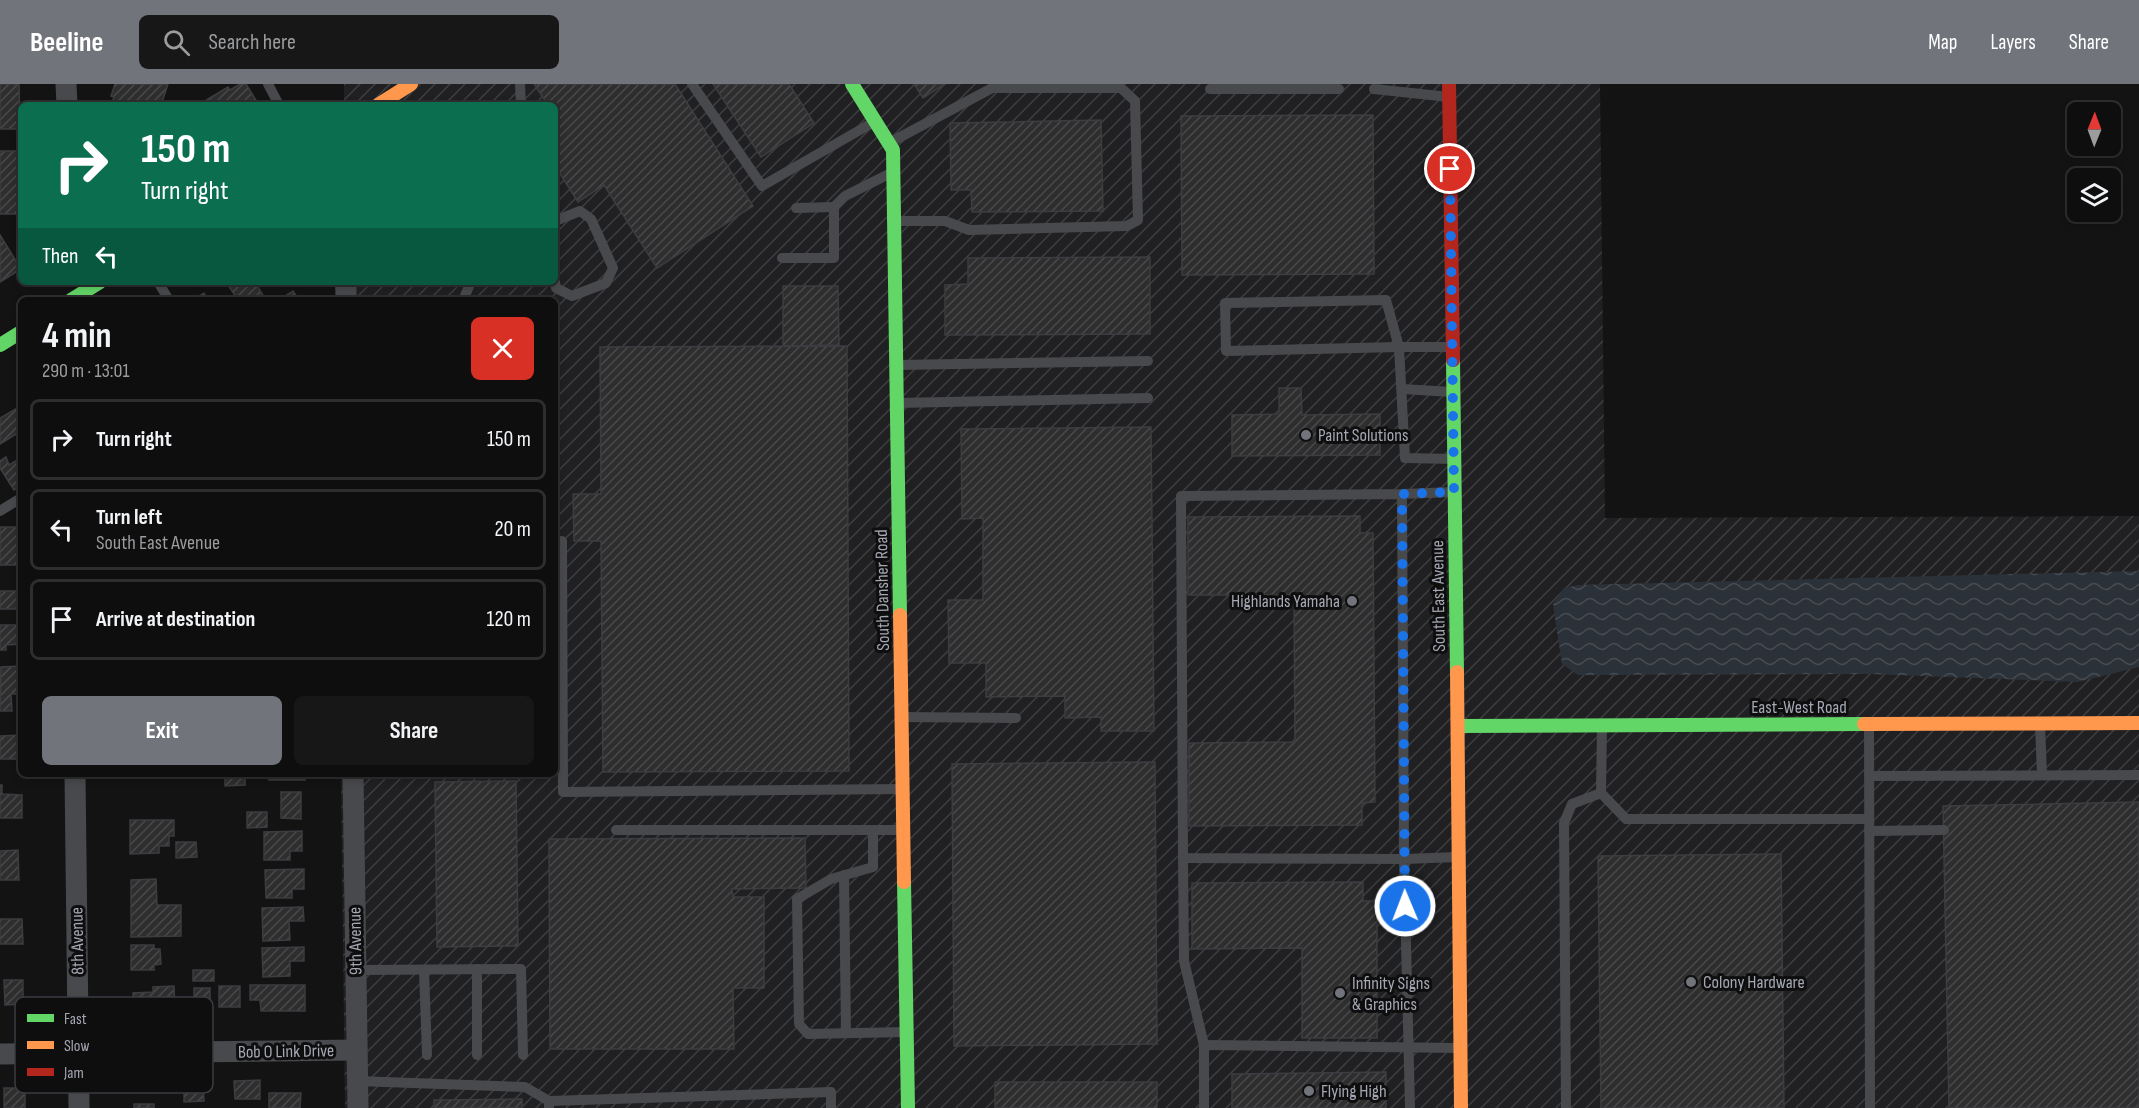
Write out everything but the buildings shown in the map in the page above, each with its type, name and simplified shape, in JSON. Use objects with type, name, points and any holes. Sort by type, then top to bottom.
[{"type":"street","points":[[66,84],[67,102]]},
{"type":"street","points":[[383,102],[411,84]]},
{"type":"street","name":"South Dansher Road","points":[[852,84],[893,150],[908,1108]]},
{"type":"street","name":"South East Avenue","points":[[1449,91],[1461,1108]]},
{"type":"street","points":[[76,297],[95,285]]},
{"type":"street","points":[[0,345],[18,334]]},
{"type":"street","name":"East-West Road","points":[[1458,726],[2139,723]]},
{"type":"street","name":"8th Avenue","points":[[75,777],[78,997]]},
{"type":"street","name":"9th Avenue","points":[[353,777],[357,1108]]},
{"type":"street","name":"Bob O Link Drive","points":[[213,1052],[357,1050]]},
{"type":"lane","points":[[268,84],[277,102]]},
{"type":"lane","points":[[520,84],[521,102]]},
{"type":"lane","points":[[692,84],[762,186],[875,121]]},
{"type":"lane","points":[[889,143],[992,88],[1121,88],[1135,101],[1138,220],[1127,226],[969,230],[945,221],[894,221]]},
{"type":"lane","points":[[1210,89],[1339,89]]},
{"type":"lane","points":[[1374,89],[1449,91]]},
{"type":"lane","points":[[782,258],[834,258],[834,207],[844,196],[894,171]]},
{"type":"lane","points":[[796,208],[834,207]]},
{"type":"lane","points":[[556,285],[556,288],[572,296],[606,283],[613,268],[591,219],[580,211],[558,220]]},
{"type":"lane","points":[[1452,347],[1399,347],[1226,351],[1225,303],[1386,300],[1399,347],[1405,458],[1454,459]]},
{"type":"lane","points":[[897,365],[1148,361]]},
{"type":"lane","points":[[1402,389],[1453,392]]},
{"type":"lane","points":[[897,403],[1148,398]]},
{"type":"lane","points":[[1204,1108],[1204,1045],[1184,961],[1181,496],[1454,492]]},
{"type":"lane","points":[[1402,494],[1404,859],[1410,1108]]},
{"type":"lane","points":[[0,511],[18,500]]},
{"type":"lane","points":[[562,541],[563,792],[903,789]]},
{"type":"lane","points":[[902,717],[1016,718]]},
{"type":"lane","points":[[2040,723],[2042,775]]},
{"type":"lane","points":[[1869,724],[1870,1108]]},
{"type":"lane","points":[[1602,726],[1601,794],[1626,819],[1869,819]]},
{"type":"lane","points":[[1869,776],[2139,775]]},
{"type":"lane","points":[[1566,1108],[1564,823],[1572,804],[1601,794]]},
{"type":"lane","points":[[616,830],[903,830]]},
{"type":"lane","points":[[873,830],[873,867],[831,879],[797,898],[799,1024],[808,1034],[906,1032]]},
{"type":"lane","points":[[1869,831],[1944,830]]},
{"type":"lane","points":[[1183,858],[1404,859],[1459,857]]},
{"type":"lane","points":[[844,875],[846,1033]]},
{"type":"lane","points":[[477,969],[477,1055]]},
{"type":"lane","points":[[356,970],[521,969],[523,1055]]},
{"type":"lane","points":[[424,970],[427,1055]]},
{"type":"lane","points":[[1204,1045],[1461,1048]]},
{"type":"lane","points":[[357,1081],[525,1087],[549,1105],[831,1092],[831,1108]]},
{"type":"shaded area","points":[[344,84],[1600,84],[1605,518],[2139,516],[2139,1108],[345,1108],[341,777],[558,777],[558,297],[335,297],[335,285],[558,285],[558,102],[344,102]]},
{"type":"water","points":[[2139,571],[2139,667],[2078,682],[1870,674],[1578,675],[1562,664],[1553,604],[1564,588],[1578,585]]},
{"type":"traffic: fast","points":[[852,84],[893,150],[900,615]]},
{"type":"traffic: fast","points":[[76,297],[95,285]]},
{"type":"traffic: fast","points":[[0,345],[18,334]]},
{"type":"traffic: fast","points":[[1453,360],[1457,672]]},
{"type":"traffic: fast","points":[[1458,726],[1864,724]]},
{"type":"traffic: fast","points":[[904,882],[908,1108]]},
{"type":"traffic: slow","points":[[383,102],[411,84]]},
{"type":"traffic: slow","points":[[900,615],[904,882]]},
{"type":"traffic: slow","points":[[1457,672],[1461,1108]]},
{"type":"traffic: slow","points":[[1864,724],[2139,723]]},
{"type":"traffic: jam","points":[[1449,84],[1453,360]]},
{"type":"place","name":"Paint Solutions","points":[[1306,435]]},
{"type":"place","name":"Highlands Yamaha","points":[[1352,601]]},
{"type":"place","name":"Colony Hardware","points":[[1691,982]]},
{"type":"place","name":"Infinity Signs & Graphics","points":[[1340,993]]},
{"type":"place","name":"Flying High","points":[[1309,1091]]},
{"type":"route","points":[[1405,906],[1402,494],[1454,492],[1450,169]]}]
